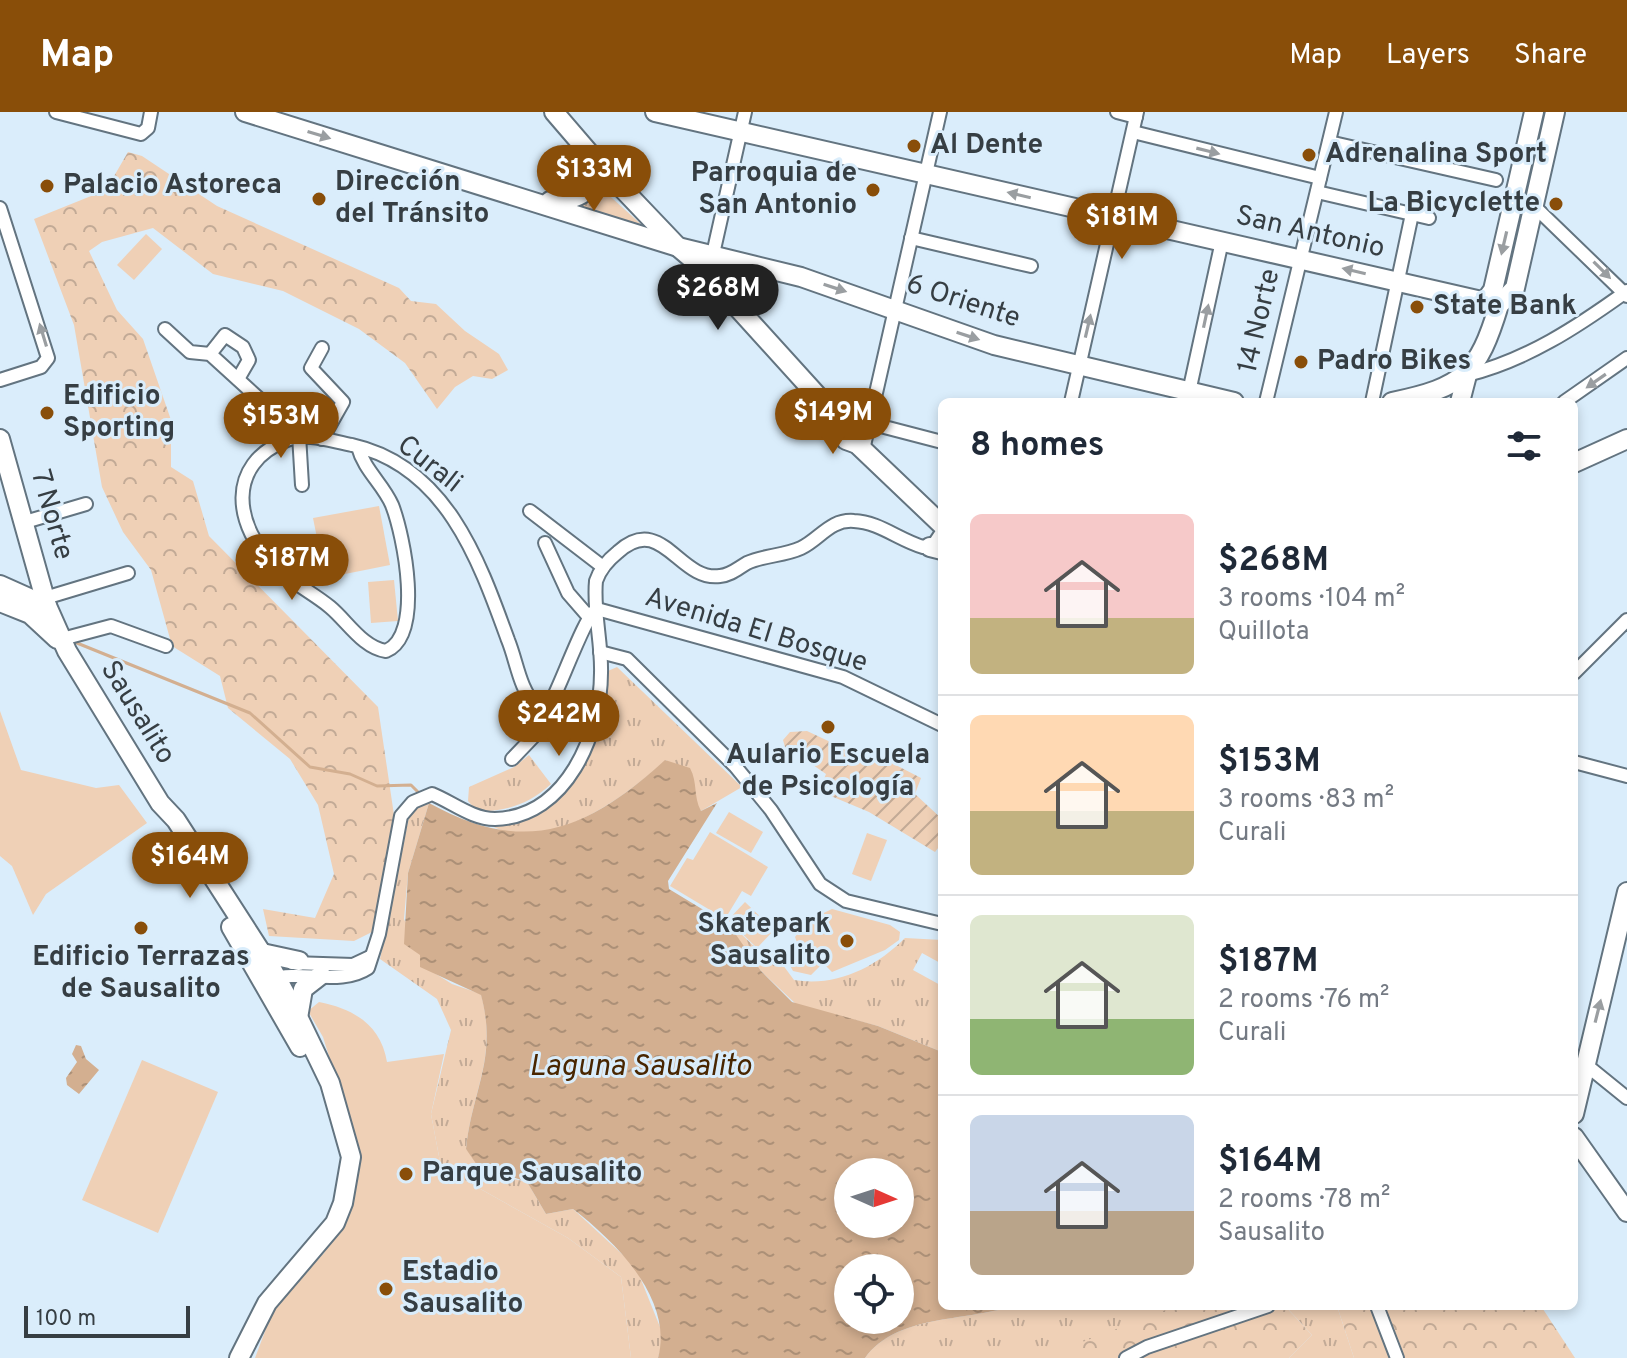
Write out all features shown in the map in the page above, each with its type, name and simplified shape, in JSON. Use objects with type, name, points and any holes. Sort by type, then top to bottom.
[{"type":"main road","name":"6 Oriente","points":[[245,112],[678,247],[801,277],[994,345],[1216,398]]},
{"type":"main road","points":[[554,112],[597,162],[715,281],[853,435],[860,447],[938,521]]},
{"type":"main road","name":"San Antonio","points":[[655,112],[742,121],[926,173],[1492,303]]},
{"type":"main road","points":[[1461,398],[1467,375],[1488,343],[1493,290],[1534,112]]},
{"type":"main road","points":[[1492,303],[1515,288],[1554,116]]},
{"type":"main road","points":[[536,201],[568,201],[580,197],[593,185],[597,162]]},
{"type":"main road","points":[[678,247],[688,267],[823,417],[849,443],[860,447]]},
{"type":"main road","points":[[1407,398],[1447,387],[1467,375]]},
{"type":"main road","name":"7 Norte","points":[[0,439],[25,522],[41,606]]},
{"type":"main road","points":[[1578,461],[1627,439]]},
{"type":"main road","points":[[0,585],[41,606]]},
{"type":"main road","points":[[0,602],[41,606]]},
{"type":"main road","name":"Sausalito","points":[[41,606],[160,803],[176,820],[268,969]]},
{"type":"main road","points":[[1578,1096],[1623,923],[1627,892]]},
{"type":"main road","points":[[268,969],[299,961]]},
{"type":"main road","points":[[239,1358],[267,1303],[335,1223],[343,1203],[351,1157],[330,1083],[298,1018],[268,969]]},
{"type":"main road","points":[[268,969],[322,1086],[337,1107]]},
{"type":"main road","points":[[298,1018],[303,989],[321,975]]},
{"type":"main road","points":[[1578,1147],[1627,1212]]},
{"type":"street","points":[[56,112],[141,134],[148,128],[151,112]]},
{"type":"street","points":[[860,447],[869,423],[940,112]]},
{"type":"street","points":[[1072,398],[1137,114],[1117,112]]},
{"type":"street","name":"14 Norte","points":[[1267,398],[1336,112]]},
{"type":"street","points":[[1534,112],[1554,116]]},
{"type":"street","points":[[715,281],[713,254],[742,121]]},
{"type":"street","points":[[1133,132],[1320,178]]},
{"type":"street","points":[[1329,142],[1496,180]]},
{"type":"street","points":[[1317,192],[1429,218]]},
{"type":"street","points":[[1467,375],[1499,367],[1545,345],[1626,293],[1534,206],[1513,200]]},
{"type":"street","points":[[0,208],[48,358],[41,367],[0,380]]},
{"type":"street","points":[[1373,398],[1412,214]]},
{"type":"street","points":[[911,238],[1031,266]]},
{"type":"street","points":[[1189,392],[1222,241]]},
{"type":"street","points":[[165,329],[190,352],[210,354],[299,435],[302,485]]},
{"type":"street","points":[[210,354],[225,335],[243,347],[249,360],[238,379]]},
{"type":"street","points":[[322,348],[311,368],[343,402],[322,439]]},
{"type":"street","points":[[1570,398],[1627,358]]},
{"type":"street","points":[[869,423],[938,441]]},
{"type":"street","points":[[299,435],[264,451],[245,473],[243,505],[258,545],[278,569],[327,604],[370,646],[386,651],[400,643],[406,621],[405,547],[391,503],[366,467],[358,447]]},
{"type":"street","name":"Curali","points":[[299,435],[358,447],[401,468],[445,503],[463,532],[488,589],[524,691],[536,706],[541,707]]},
{"type":"street","points":[[25,522],[86,504]]},
{"type":"street","points":[[530,511],[603,567]]},
{"type":"street","points":[[268,969],[321,975],[360,973],[368,968],[379,934],[401,816],[424,797],[495,819],[522,812],[563,786],[595,727],[600,703],[600,652],[593,612],[596,581],[603,567],[628,542],[644,539],[659,543],[703,574],[715,577],[728,575],[758,559],[799,549],[826,528],[852,520],[872,524],[910,543],[938,543]]},
{"type":"street","points":[[545,543],[568,593],[593,612]]},
{"type":"street","points":[[41,606],[128,573]]},
{"type":"street","points":[[512,759],[534,736],[541,707],[551,702],[562,684],[593,612]]},
{"type":"street","name":"Avenida El Bosque","points":[[593,612],[843,677],[938,723]]},
{"type":"street","points":[[1578,669],[1627,620]]},
{"type":"street","points":[[64,645],[111,626],[166,646]]},
{"type":"street","points":[[600,652],[627,659],[735,766],[771,810],[820,884],[846,901],[938,923]]},
{"type":"street","points":[[1578,763],[1627,776]]},
{"type":"street","points":[[299,961],[353,965],[370,957]]},
{"type":"street","points":[[1585,1064],[1627,1098]]},
{"type":"street","points":[[1126,1358],[1147,1347],[1256,1310]]},
{"type":"street","points":[[1379,1310],[1397,1358]]},
{"type":"green space","points":[[128,152],[142,156],[217,206],[399,288],[411,301],[436,304],[465,331],[499,354],[508,370],[492,379],[473,376],[455,387],[437,409],[405,363],[359,329],[283,291],[213,274],[153,228],[102,242],[89,251],[117,310],[143,339],[171,420],[171,467],[193,481],[209,536],[378,707],[394,815],[372,932],[354,941],[269,936],[263,909],[315,918],[334,874],[318,805],[290,759],[228,708],[220,676],[172,646],[151,570],[123,532],[102,487],[74,325],[34,219],[106,190]]},
{"type":"green space","points":[[602,189],[643,226],[584,209],[582,205]]},
{"type":"green space","points":[[146,234],[162,249],[134,280],[117,265]]},
{"type":"green space","points":[[379,506],[390,565],[325,578],[313,518]]},
{"type":"green space","points":[[394,580],[398,621],[371,623],[368,582]]},
{"type":"green space","points":[[617,667],[742,787],[701,811],[666,760],[608,805],[561,828],[537,833],[514,833],[492,826],[524,820],[556,800],[588,758],[604,722],[608,671]]},
{"type":"green space","points":[[0,711],[21,770],[96,788],[119,785],[147,823],[46,894],[33,915],[12,866],[0,856]]},
{"type":"green space","points":[[807,731],[873,762],[882,765],[890,762],[921,778],[915,794],[938,815],[938,848],[935,852],[869,812],[819,791],[826,774],[813,765],[806,751],[799,754],[785,747],[783,740],[790,732]]},
{"type":"green space","points":[[529,755],[551,784],[517,805],[477,811],[468,801],[469,787],[514,767]]},
{"type":"green space","points":[[429,803],[408,873],[404,919],[428,969],[452,984],[481,994],[487,1036],[466,1149],[494,1174],[527,1182],[546,1214],[573,1209],[636,1267],[664,1337],[658,1358],[631,1358],[621,1277],[568,1238],[441,1167],[431,1114],[451,1030],[437,999],[380,959],[410,812]]},
{"type":"green space","points":[[729,812],[763,832],[751,853],[716,833]]},
{"type":"green space","points":[[710,832],[768,867],[751,896],[742,891],[725,919],[670,886],[687,858],[693,860]]},
{"type":"green space","points":[[867,833],[887,840],[871,881],[852,874]]},
{"type":"green space","points":[[745,902],[774,930],[757,948],[728,920]]},
{"type":"green space","name":"Skatepark Sausalito","points":[[832,909],[890,925],[900,932],[899,940],[885,950],[832,972],[823,963],[811,975],[793,971],[786,958],[790,950],[799,948],[795,937],[807,921]]},
{"type":"green space","points":[[738,931],[759,951],[774,953],[794,980],[810,981],[825,981],[854,973],[881,958],[905,938],[938,940],[938,962],[922,953],[913,970],[938,984],[938,1050],[878,1026],[797,1005],[761,971],[734,934]]},
{"type":"green space","name":"Parque Sausalito","points":[[319,1002],[344,1009],[364,1021],[379,1038],[387,1062],[444,1054],[431,1114],[441,1167],[568,1238],[621,1277],[631,1358],[255,1358],[276,1302],[324,1253],[348,1214],[356,1182],[358,1150],[323,1037],[308,1011]]},
{"type":"green space","points":[[142,1060],[218,1092],[158,1233],[82,1200]]},
{"type":"green space","points":[[997,1310],[1236,1310],[1109,1358],[865,1358],[895,1334],[914,1334],[914,1326]]},
{"type":"green space","points":[[1166,1310],[1289,1310],[1312,1335],[1289,1358],[1070,1358],[1072,1346]]},
{"type":"green space","points":[[1289,1310],[1338,1310],[1354,1358],[1289,1358],[1312,1335]]},
{"type":"green space","points":[[1338,1310],[1544,1310],[1575,1358],[1354,1358]]},
{"type":"water","name":"Laguna Sausalito","points":[[665,760],[690,768],[701,811],[717,803],[668,881],[669,889],[730,926],[761,971],[792,1002],[878,1026],[938,1050],[938,1310],[997,1310],[914,1326],[914,1254],[834,1254],[834,1334],[895,1334],[865,1358],[658,1358],[661,1336],[658,1315],[638,1274],[623,1255],[573,1209],[546,1214],[527,1182],[477,1165],[466,1149],[487,1037],[481,995],[420,967],[420,955],[404,944],[408,873],[429,803],[464,820],[496,829],[526,832],[554,828],[582,819],[609,804]]},
{"type":"water","points":[[76,1045],[81,1046],[86,1059],[99,1070],[79,1094],[67,1085],[66,1078],[77,1062],[72,1054]]},
{"type":"waterway","points":[[72,641],[250,713],[310,767],[350,774],[377,786],[411,785],[421,795]]},
{"type":"place","name":"Al Dente","points":[[914,146]]},
{"type":"place","name":"Adrenalina Sport","points":[[1309,155]]},
{"type":"place","name":"Palacio Astoreca","points":[[47,186]]},
{"type":"place","name":"Parroquia de San Antonio","points":[[873,190]]},
{"type":"place","name":"Dirección del Tránsito","points":[[319,199]]},
{"type":"place","name":"La Bicyclette","points":[[1556,204]]},
{"type":"place","name":"State Bank","points":[[1417,307]]},
{"type":"place","name":"Padro Bikes","points":[[1301,362]]},
{"type":"place","name":"Edificio Sporting","points":[[47,413]]},
{"type":"place","name":"Aulario Escuela de Psicología","points":[[828,727]]},
{"type":"place","name":"Edificio Terrazas de Sausalito","points":[[141,928]]},
{"type":"place","name":"Skatepark Sausalito","points":[[847,941]]},
{"type":"place","name":"Parque Sausalito","points":[[406,1174]]},
{"type":"place","name":"Estadio Sausalito","points":[[386,1289]]}]
